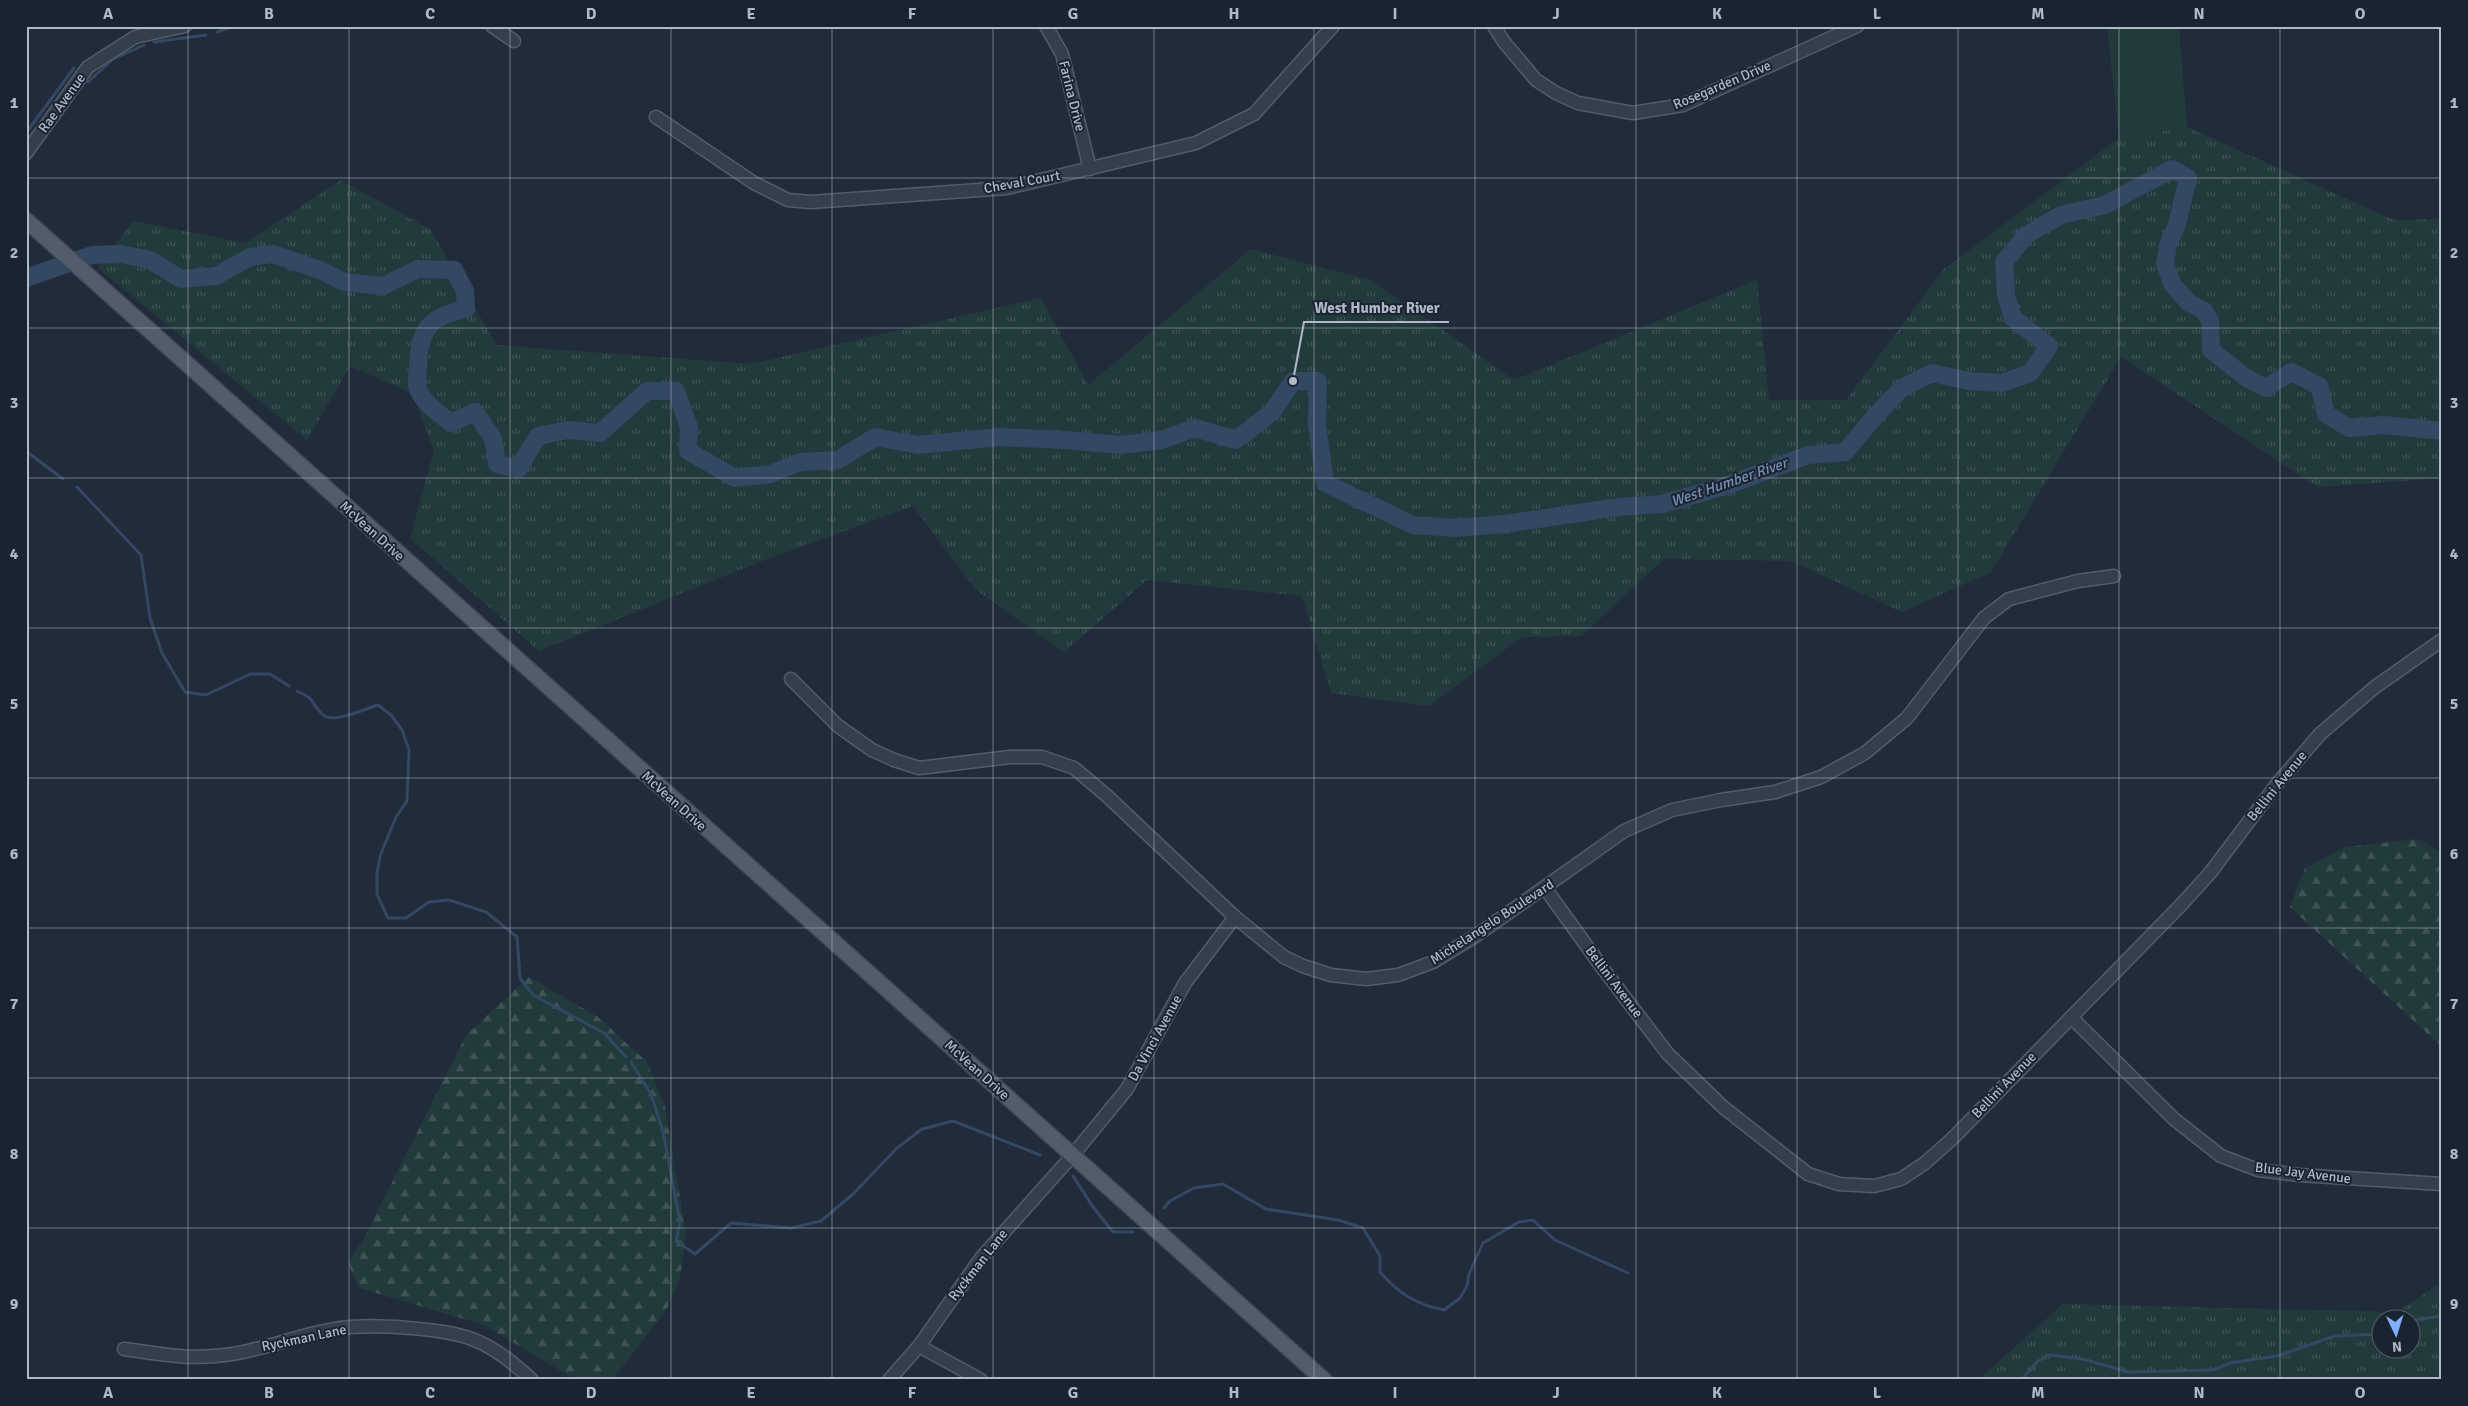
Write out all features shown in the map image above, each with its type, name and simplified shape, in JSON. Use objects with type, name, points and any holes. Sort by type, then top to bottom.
[{"type":"main road","name":"McVean Drive","points":[[26,220],[1324,1380]]},
{"type":"street","name":"Rae Avenue","points":[[26,152],[88,67],[135,37],[185,26]]},
{"type":"street","points":[[492,26],[514,41]]},
{"type":"street","name":"Farina Drive","points":[[1046,26],[1062,54],[1090,169]]},
{"type":"street","name":"Cheval Court","points":[[656,116],[754,183],[788,200],[811,202],[1007,188],[1196,143],[1254,114],[1333,26]]},
{"type":"street","name":"Rosegarden Drive","points":[[1494,26],[1504,42],[1536,80],[1556,93],[1578,103],[1633,114],[1683,105],[1857,26]]},
{"type":"street","name":"Michelangelo Boulevard","points":[[791,679],[838,726],[872,750],[919,768],[1010,757],[1042,757],[1074,768],[1106,795],[1235,918],[1284,957],[1303,966],[1331,975],[1366,978],[1390,976],[1433,962],[1546,888],[1624,831],[1672,810],[1776,792],[1821,777],[1865,752],[1906,718],[1984,618],[2009,600],[2078,581],[2114,576]]},
{"type":"street","name":"Bellini Avenue","points":[[1546,888],[1604,970],[1668,1054],[1723,1107],[1776,1151],[1808,1174],[1839,1184],[1874,1186],[1901,1179],[1925,1163],[1953,1138],[2210,873],[2277,784],[2320,734],[2375,687],[2442,640]]},
{"type":"street","name":"Da Vinci Avenue","points":[[1072,1156],[1127,1089],[1185,983],[1235,918]]},
{"type":"street","name":"Blue Jay Avenue","points":[[2071,1017],[2174,1119],[2221,1156],[2258,1170],[2442,1184]]},
{"type":"street","name":"Ryckman Lane","points":[[889,1380],[918,1346],[981,1258],[1072,1156]]},
{"type":"street","name":"Ryckman Lane","points":[[124,1349],[186,1357],[216,1356],[340,1328],[370,1326],[446,1333],[473,1339],[514,1364],[532,1380]]},
{"type":"street","points":[[918,1346],[981,1380]]},
{"type":"green space","points":[[2107,26],[2179,26],[2187,127],[2119,138]]},
{"type":"green space","points":[[2187,127],[2394,220],[2442,219],[2442,478],[2318,487],[2121,357],[1991,572],[1902,612],[1791,561],[1664,559],[1581,636],[1522,637],[1429,706],[1331,693],[1302,596],[1147,580],[1064,652],[976,590],[913,506],[759,562],[539,651],[410,538],[434,451],[413,394],[350,366],[307,440],[98,268],[133,221],[245,243],[341,180],[431,230],[496,345],[751,364],[1041,298],[1088,385],[1251,249],[1371,280],[1514,380],[1757,280],[1769,400],[1846,400],[1944,269],[2119,138]]},
{"type":"green space","points":[[2418,839],[2442,853],[2442,1047],[2290,907],[2305,868],[2345,847]]},
{"type":"green space","points":[[529,977],[598,1017],[647,1062],[665,1106],[686,1235],[680,1277],[667,1309],[612,1380],[576,1380],[484,1325],[359,1288],[348,1263],[365,1236],[466,1035]]},
{"type":"green space","points":[[2442,1282],[2442,1380],[1978,1380],[2063,1304],[2370,1311],[2370,1358],[2420,1358],[2420,1308],[2403,1308]]},
{"type":"waterway","points":[[217,32],[234,26]]},
{"type":"waterway","points":[[154,42],[206,35]]},
{"type":"waterway","points":[[88,82],[113,59],[144,45]]},
{"type":"waterway","points":[[26,133],[74,68]]},
{"type":"waterway","name":"West Humber River","points":[[26,278],[92,255],[121,254],[150,260],[181,279],[216,276],[250,257],[273,254],[320,270],[344,282],[383,286],[418,269],[454,270],[465,291],[466,309],[443,316],[428,327],[421,343],[417,386],[422,397],[436,412],[451,423],[475,412],[493,438],[497,464],[518,469],[538,436],[568,430],[600,433],[647,391],[676,391],[689,427],[688,451],[735,478],[771,474],[800,462],[838,460],[875,437],[918,445],[999,437],[1121,445],[1161,440],[1195,428],[1236,440],[1272,412],[1293,381],[1318,381],[1317,425],[1325,483],[1413,525],[1455,528],[1505,524],[1619,507],[1663,504],[1728,485],[1808,455],[1845,452],[1902,388],[1932,373],[1969,381],[2002,383],[2030,373],[2049,346],[2013,318],[2006,295],[2004,262],[2026,235],[2061,215],[2105,205],[2172,169],[2188,178],[2177,224],[2168,245],[2165,263],[2172,284],[2189,303],[2203,310],[2210,320],[2211,350],[2245,377],[2266,388],[2291,372],[2319,386],[2326,414],[2349,428],[2383,425],[2442,431]]},
{"type":"waterway","points":[[26,451],[63,479]]},
{"type":"waterway","points":[[77,487],[141,555],[150,618],[162,653],[185,692],[206,695],[250,674],[270,674],[289,686]]},
{"type":"waterway","points":[[297,691],[310,699],[318,710],[327,717],[340,717],[378,705],[391,715],[402,730],[409,750],[407,801],[396,817],[380,856],[377,874],[377,894],[388,918],[406,918],[429,902],[449,900],[486,912],[517,937],[520,978],[533,995],[604,1033],[626,1057]]},
{"type":"waterway","points":[[631,1062],[651,1094],[663,1132],[680,1222],[676,1241],[695,1254],[731,1223],[791,1228],[821,1221],[853,1194],[897,1148],[922,1129],[953,1121],[1040,1155]]},
{"type":"waterway","points":[[1073,1176],[1093,1207],[1113,1232],[1133,1232]]},
{"type":"waterway","points":[[1164,1208],[1170,1201],[1194,1188],[1223,1184],[1266,1209],[1338,1220],[1363,1228],[1380,1256],[1380,1272],[1409,1297],[1425,1305],[1444,1310],[1460,1298],[1467,1286],[1469,1274],[1483,1243],[1519,1222],[1533,1220],[1555,1240],[1628,1273]]},
{"type":"waterway","points":[[2420,1319],[2442,1316]]},
{"type":"waterway","points":[[2021,1380],[2038,1361],[2050,1355],[2083,1359],[2128,1372],[2213,1370],[2230,1363],[2277,1356],[2335,1336],[2370,1334]]},
{"type":"place","name":"West Humber River","points":[[1293,381]]}]
